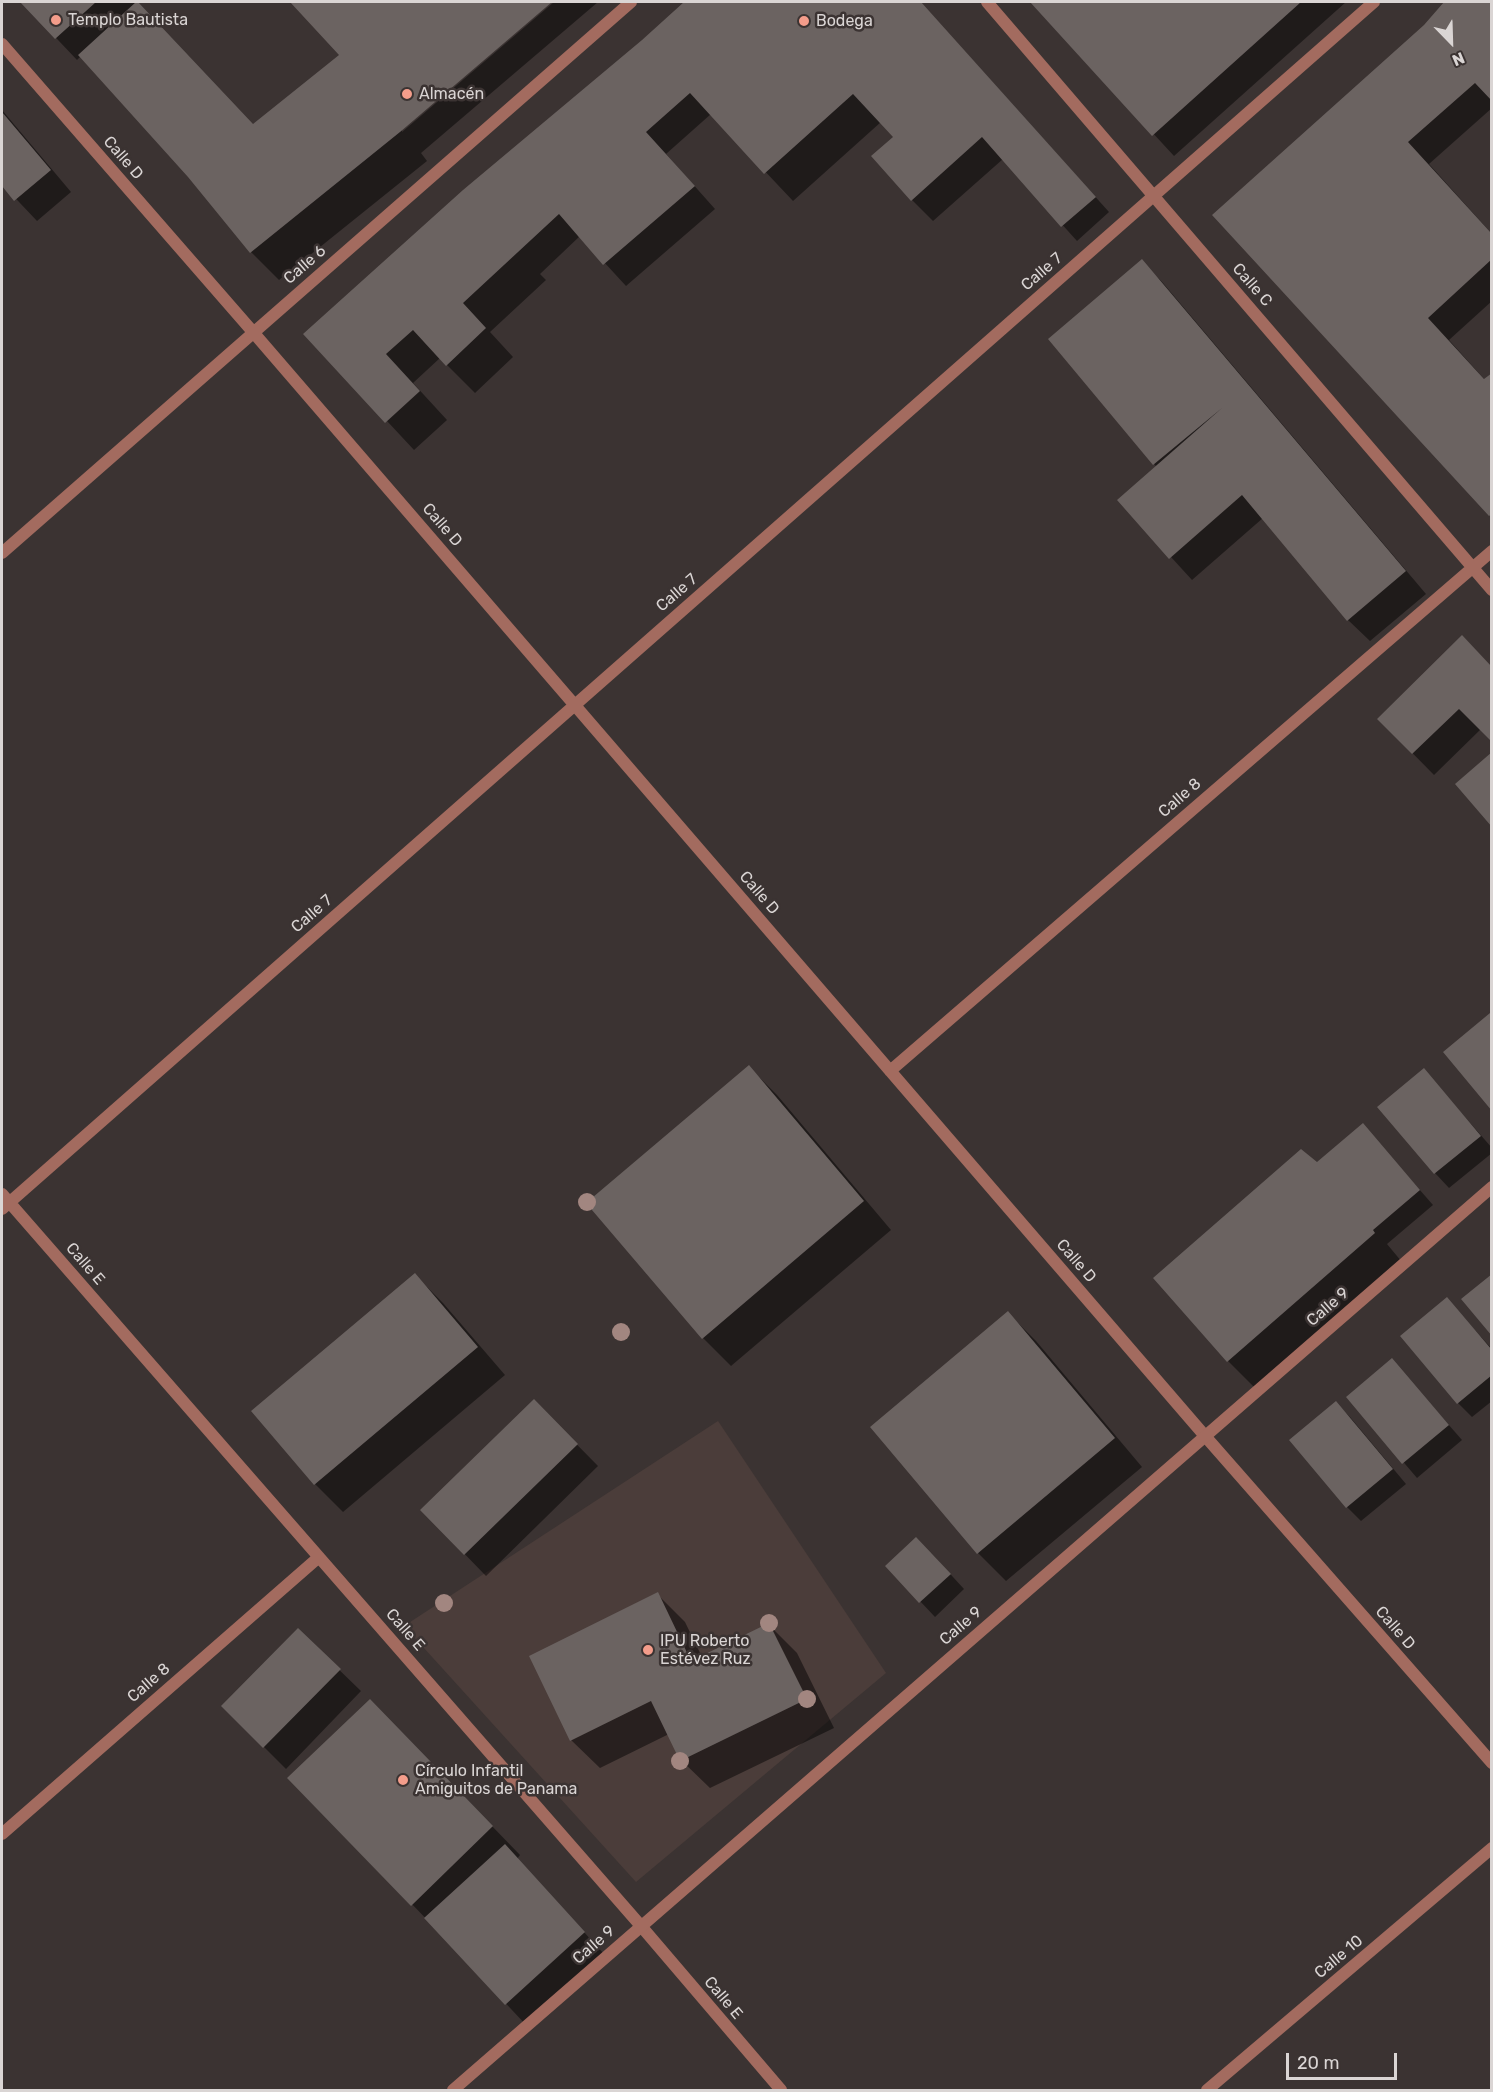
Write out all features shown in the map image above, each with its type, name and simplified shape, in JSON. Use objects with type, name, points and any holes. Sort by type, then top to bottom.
[{"type":"street","name":"Calle 6","points":[[2,553],[631,2]]},
{"type":"street","name":"Calle C","points":[[987,2],[1491,590]]},
{"type":"street","name":"Calle 7","points":[[4,1202],[575,705],[1374,2]]},
{"type":"street","name":"Calle D","points":[[2,45],[253,332],[1205,1436],[1491,1763]]},
{"type":"street","name":"Calle 8","points":[[890,1071],[1491,551]]},
{"type":"street","name":"Calle 9","points":[[453,2091],[1491,1188]]},
{"type":"street","name":"Calle E","points":[[4,1202],[319,1557],[781,2091]]},
{"type":"street","name":"Calle 8","points":[[2,1834],[319,1557]]},
{"type":"street","name":"Calle 10","points":[[1207,2091],[1491,1848]]},
{"type":"shaded area","name":"IPU Roberto Estévez Ruz","points":[[718,1421],[886,1673],[636,1882],[404,1626]]},
{"type":"building","name":"Templo Bautista","points":[[20,2],[96,2],[55,39]]},
{"type":"building","points":[[136,2],[253,124],[339,55],[290,2],[552,2],[400,132],[250,253],[188,177],[78,55]]},
{"type":"building","points":[[684,2],[921,2],[1096,197],[1061,227],[982,137],[911,201],[871,156],[893,137],[853,94],[764,174],[690,93],[646,132],[695,186],[603,265],[559,214],[463,303],[486,328],[446,366],[413,330],[386,354],[420,391],[385,423],[303,334],[463,190]]},
{"type":"building","points":[[1030,2],[1301,2],[1152,136]]},
{"type":"building","points":[[1444,2],[1492,2],[1492,101],[1475,83],[1408,142],[1492,234],[1492,259],[1428,318],[1484,379],[1492,373],[1492,514],[1489,516],[1212,215],[1424,25]]},
{"type":"building","points":[[2,112],[51,170],[14,201],[2,186]]},
{"type":"building","points":[[1142,259],[1406,571],[1347,621],[1242,495],[1169,559],[1117,500],[1222,408],[1153,465],[1048,339]]},
{"type":"building","points":[[1462,635],[1492,667],[1492,742],[1459,709],[1412,754],[1377,719]]},
{"type":"building","points":[[1492,752],[1492,827],[1455,784]]},
{"type":"building","points":[[1490,1013],[1492,1014],[1492,1111],[1443,1052]]},
{"type":"building","points":[[749,1065],[864,1201],[702,1339],[586,1203]]},
{"type":"building","points":[[1424,1068],[1481,1136],[1434,1174],[1377,1107]]},
{"type":"building","points":[[1363,1123],[1420,1190],[1373,1230],[1375,1233],[1227,1362],[1153,1278],[1301,1149],[1317,1162]]},
{"type":"building","points":[[415,1273],[478,1347],[314,1485],[251,1411]]},
{"type":"building","points":[[1492,1274],[1492,1336],[1461,1299]]},
{"type":"building","points":[[1447,1297],[1492,1350],[1492,1375],[1457,1404],[1400,1336]]},
{"type":"building","points":[[1008,1311],[1115,1438],[977,1554],[870,1427]]},
{"type":"building","points":[[1392,1358],[1449,1425],[1402,1464],[1346,1397]]},
{"type":"building","points":[[534,1399],[578,1444],[464,1555],[420,1510]]},
{"type":"building","points":[[1336,1401],[1393,1469],[1346,1508],[1289,1440]]},
{"type":"building","points":[[916,1537],[951,1574],[919,1603],[885,1566]]},
{"type":"building","points":[[658,1592],[691,1661],[769,1623],[807,1699],[680,1761],[651,1701],[570,1741],[529,1656]]},
{"type":"building","points":[[298,1628],[341,1669],[263,1748],[221,1706]]},
{"type":"building","points":[[370,1699],[493,1826],[411,1906],[287,1778]]},
{"type":"building","points":[[505,1844],[585,1932],[505,2005],[424,1918]]},
{"type":"place","name":"Templo Bautista","points":[[56,20]]},
{"type":"place","name":"Bodega","points":[[804,21]]},
{"type":"place","name":"Almacén","points":[[407,94]]},
{"type":"place","name":"IPU Roberto Estévez Ruz","points":[[648,1650]]},
{"type":"place","name":"Círculo Infantil Amiguitos de Panama","points":[[403,1780]]}]
